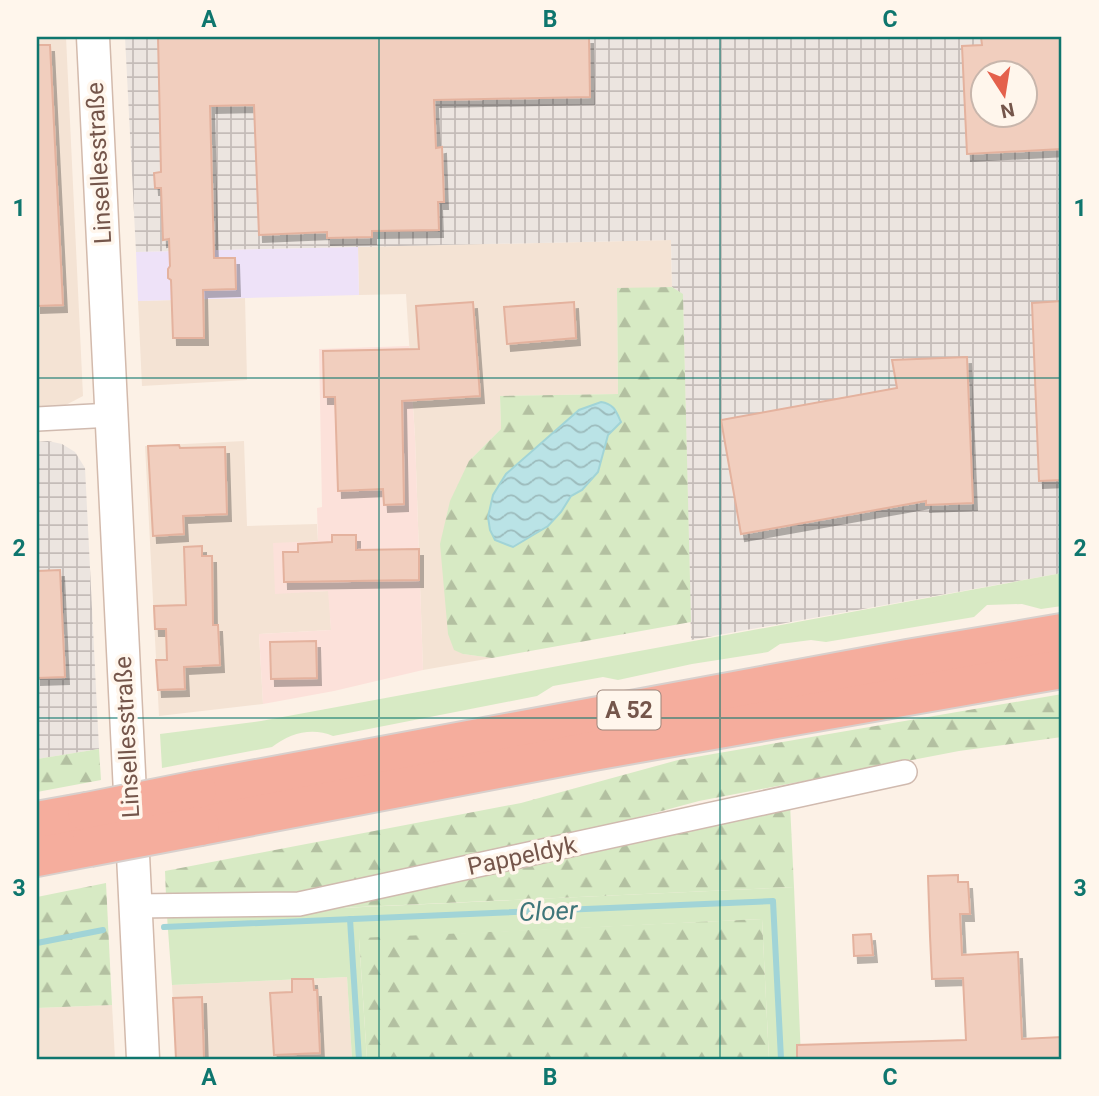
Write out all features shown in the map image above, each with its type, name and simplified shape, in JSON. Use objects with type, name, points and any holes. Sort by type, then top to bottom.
[{"type":"highway","name":"A 52","points":[[37,857],[88,830],[908,659],[1062,633]]},
{"type":"highway","name":"A 52","points":[[198,808],[587,752],[1062,669]]},
{"type":"highway","name":"A 52","points":[[37,821],[88,830]]},
{"type":"street","name":"Linsellesstraße","points":[[93,37],[143,1059]]},
{"type":"street","points":[[37,419],[112,415]]},
{"type":"street","name":"Pappeldyk","points":[[135,906],[299,904],[905,772]]},
{"type":"shaded area","points":[[37,37],[66,37],[83,396],[60,408],[37,409]]},
{"type":"shaded area","points":[[125,37],[1062,37],[1062,573],[691,640],[683,295],[672,287],[671,240],[136,252]]},
{"type":"shaded area","points":[[671,240],[672,287],[617,289],[618,394],[500,396],[501,429],[469,461],[463,654],[492,658],[423,670],[415,437],[406,294],[359,295],[358,247]]},
{"type":"shaded area","points":[[358,247],[359,295],[138,301],[136,252]]},
{"type":"shaded area","points":[[245,298],[247,380],[142,386],[138,301]]},
{"type":"shaded area","points":[[409,346],[423,670],[263,704],[259,634],[331,630],[328,591],[275,594],[273,543],[318,541],[317,508],[322,507],[319,349]]},
{"type":"shaded area","points":[[244,441],[247,526],[317,524],[318,542],[275,593],[329,591],[331,630],[259,634],[263,704],[159,716],[145,446]]},
{"type":"shaded area","points":[[37,442],[62,444],[75,452],[85,468],[99,749],[37,759]]},
{"type":"shaded area","points":[[347,977],[352,1059],[176,1059],[172,985]]},
{"type":"shaded area","points":[[112,1005],[115,1059],[37,1059],[37,1008]]},
{"type":"green space","points":[[672,287],[683,294],[691,622],[492,658],[463,654],[454,650],[448,634],[440,544],[450,501],[469,461],[501,429],[500,396],[618,394],[617,288]],"holes":[[[601,402],[621,422],[608,435],[598,472],[582,490],[571,496],[548,526],[513,547],[495,540],[490,530],[579,410]]]},
{"type":"green space","points":[[1062,573],[1062,606],[1041,609],[1022,604],[987,605],[974,617],[826,642],[811,640],[780,644],[768,652],[692,664],[618,680],[603,677],[553,686],[537,696],[333,736],[317,732],[301,733],[272,747],[162,768],[160,734],[261,721]]},
{"type":"green space","points":[[1062,694],[1062,737],[959,751],[699,801],[580,833],[341,885],[274,895],[166,896],[165,871],[521,803],[678,760]]},
{"type":"green space","points":[[99,749],[101,780],[37,792],[37,759]]},
{"type":"green space","points":[[790,804],[794,887],[316,909],[463,881]]},
{"type":"green space","points":[[106,883],[112,1005],[37,1008],[37,897]]},
{"type":"green space","points":[[794,887],[801,1059],[769,1059],[762,919],[359,939],[367,1059],[352,1059],[347,977],[172,985],[167,916]]},
{"type":"green space","points":[[762,919],[769,1059],[367,1059],[359,938]]},
{"type":"water","points":[[601,402],[612,406],[621,422],[608,435],[598,472],[582,490],[571,496],[548,526],[513,547],[495,540],[488,517],[493,495],[506,474],[579,410]]},
{"type":"building","points":[[158,37],[589,37],[590,97],[434,100],[436,148],[442,147],[444,202],[438,202],[439,230],[372,231],[372,237],[327,238],[327,232],[259,235],[254,105],[210,106],[214,258],[235,258],[236,289],[203,290],[204,338],[173,338],[171,280],[168,278],[169,239],[163,240],[161,188],[155,188],[154,173],[161,172]]},
{"type":"building","points":[[981,37],[1062,37],[1062,149],[967,154],[962,46],[982,45]]},
{"type":"building","points":[[37,45],[50,45],[63,305],[37,306]]},
{"type":"building","points":[[1062,301],[1062,480],[1039,481],[1032,303]]},
{"type":"building","points":[[473,302],[480,396],[402,401],[404,504],[384,505],[383,489],[338,491],[335,397],[324,397],[323,351],[419,349],[416,306]]},
{"type":"building","points":[[574,302],[576,338],[507,344],[504,307]]},
{"type":"building","points":[[967,357],[973,503],[926,505],[926,501],[741,534],[721,420],[897,388],[892,360]]},
{"type":"building","points":[[179,445],[180,448],[225,447],[227,514],[183,516],[184,534],[153,536],[148,446]]},
{"type":"building","points":[[332,535],[356,535],[356,550],[419,549],[419,580],[284,582],[283,552],[298,552],[298,544],[332,542]]},
{"type":"building","points":[[202,546],[202,556],[212,556],[213,625],[218,625],[220,665],[184,667],[185,689],[158,690],[156,660],[167,660],[166,629],[155,629],[154,606],[186,605],[184,547]]},
{"type":"building","points":[[60,570],[65,677],[37,678],[37,571]]},
{"type":"building","points":[[316,641],[317,678],[271,679],[270,642]]},
{"type":"building","points":[[958,875],[958,882],[968,882],[970,914],[960,914],[962,955],[1018,952],[1022,1039],[1062,1037],[1062,1059],[797,1059],[797,1045],[966,1040],[963,978],[932,979],[928,876]]},
{"type":"building","points":[[871,934],[873,955],[854,956],[853,935]]},
{"type":"building","points":[[292,979],[313,979],[314,990],[317,990],[320,1053],[274,1055],[270,993],[292,992]]},
{"type":"building","points":[[202,997],[204,1059],[176,1059],[173,998]]},
{"type":"waterway","name":"Cloer","points":[[164,927],[773,901],[781,1059]]},
{"type":"waterway","points":[[350,919],[359,1059]]},
{"type":"waterway","points":[[37,943],[103,930]]}]
